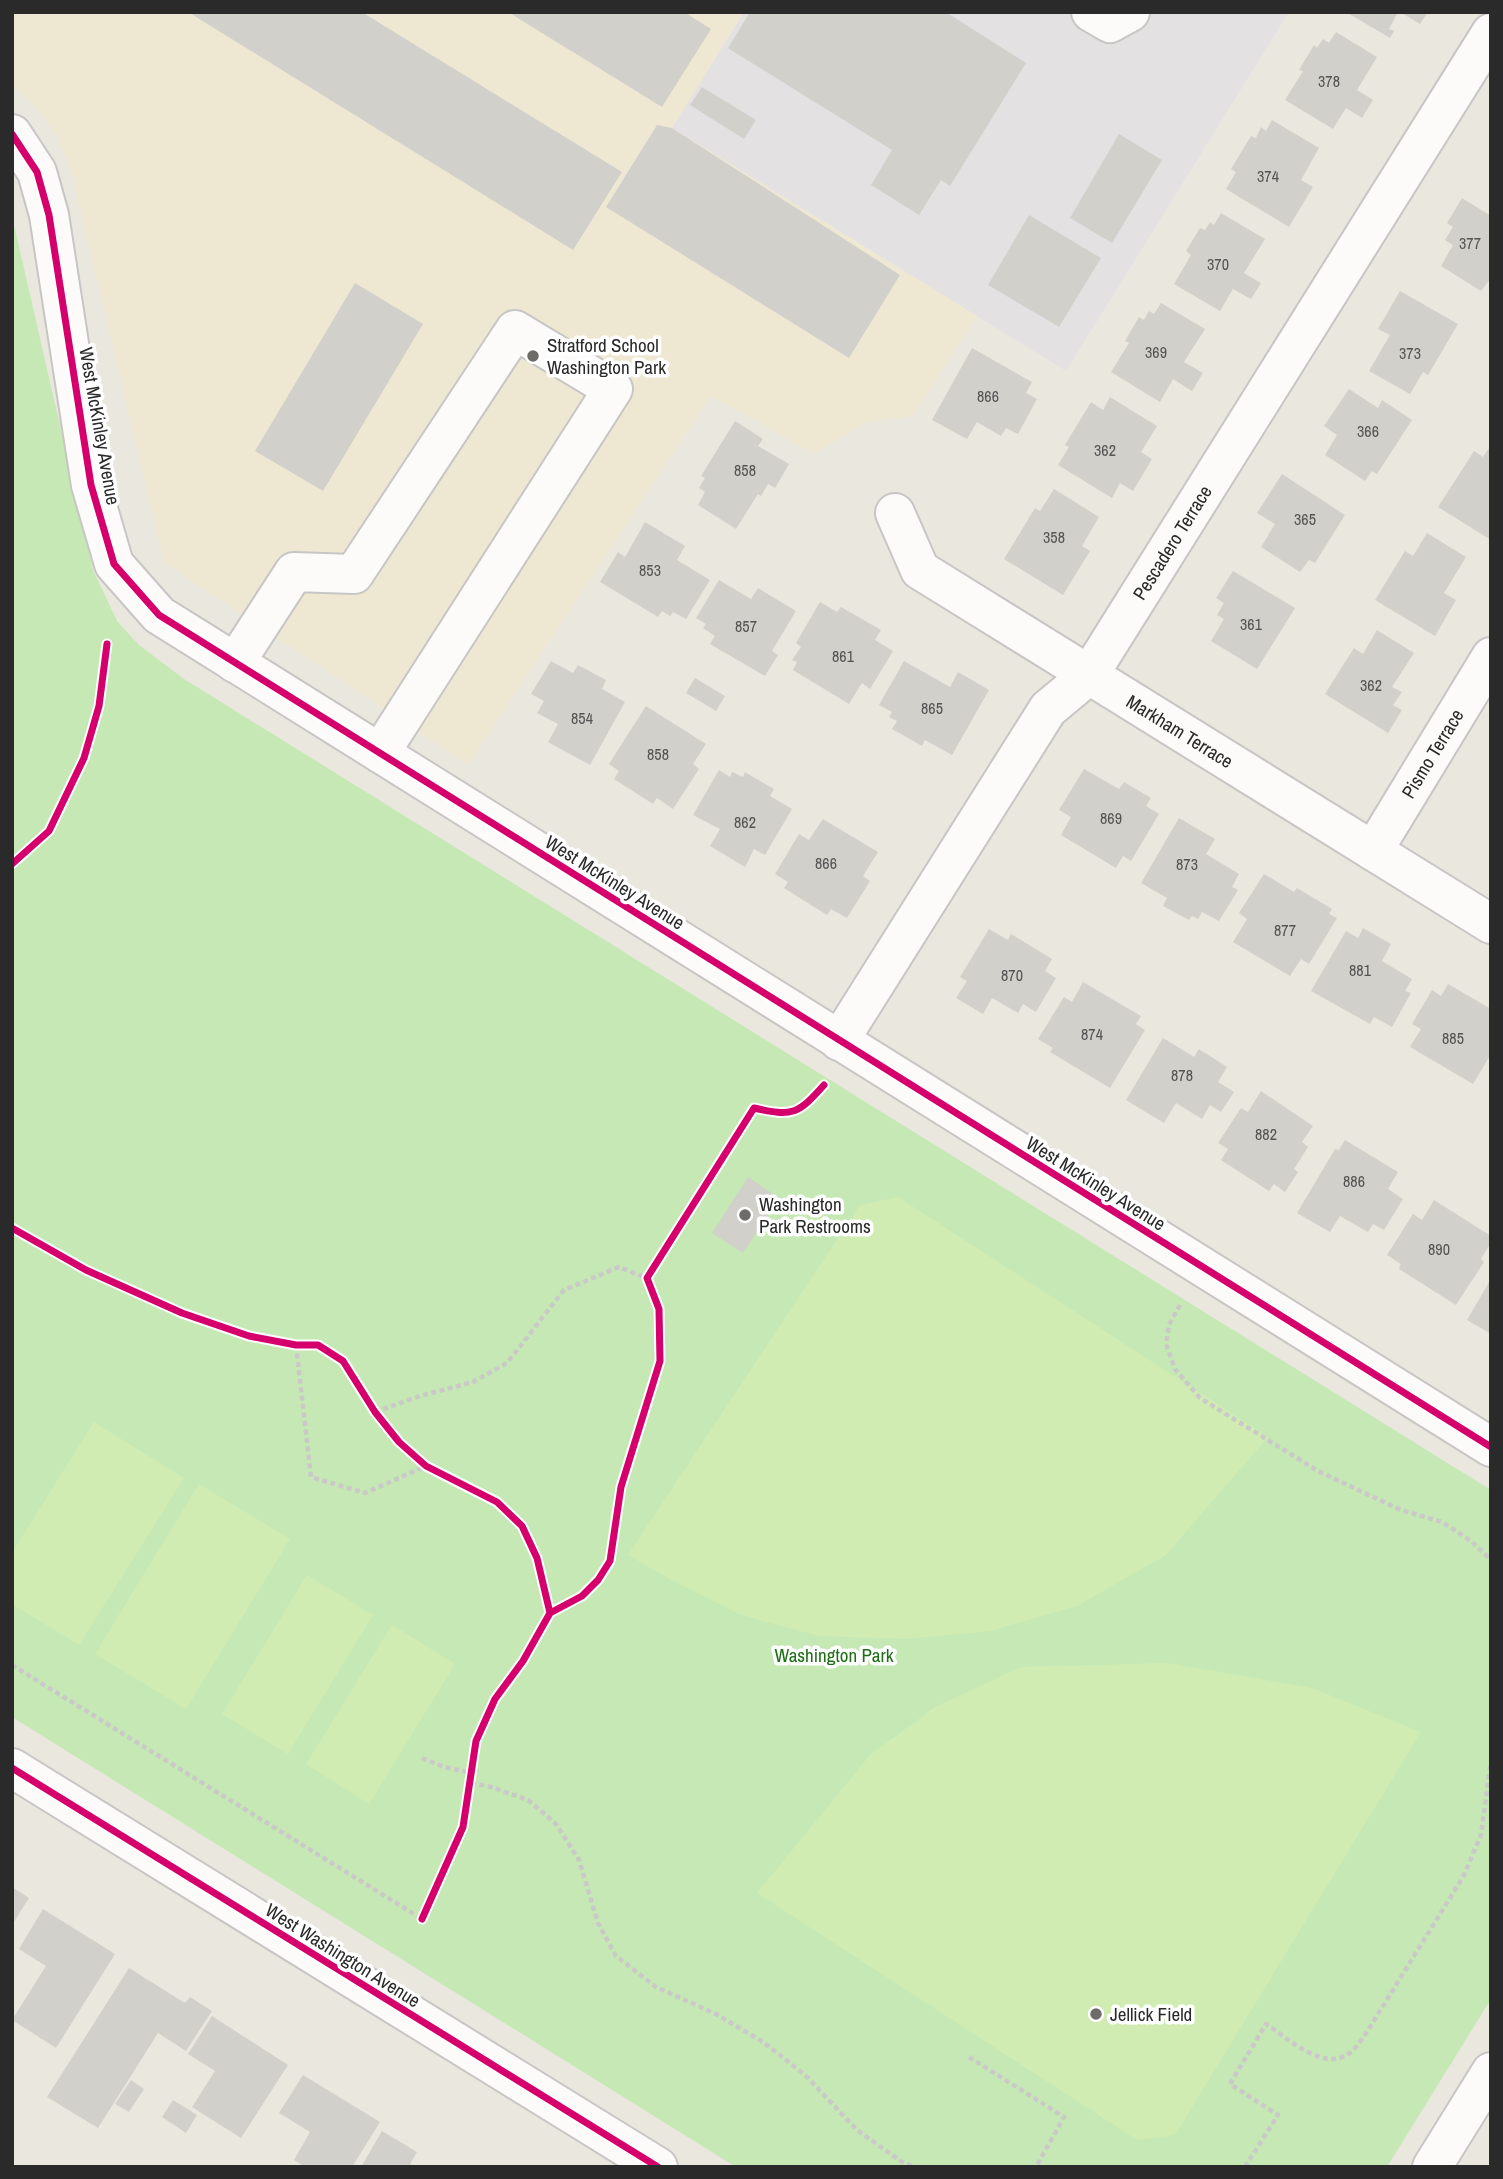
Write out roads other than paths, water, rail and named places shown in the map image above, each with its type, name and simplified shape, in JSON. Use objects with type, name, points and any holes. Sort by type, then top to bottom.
[{"type":"street","points":[[1091,12],[1110,23],[1130,12]]},
{"type":"street","name":"Pescadero Terrace","points":[[839,1041],[1048,709],[1089,675],[1491,33]]},
{"type":"street","name":"West McKinley Avenue","points":[[12,134],[37,172],[49,215],[91,485],[114,564],[159,615],[1491,1447]]},
{"type":"street","points":[[235,663],[294,572],[354,574],[515,330],[613,389],[380,753]]},
{"type":"street","name":"Markham Terrace","points":[[895,513],[920,570],[1491,924]]},
{"type":"street","name":"Pismo Terrace","points":[[1373,851],[1491,657]]},
{"type":"street","name":"West Washington Avenue","points":[[12,1768],[658,2167]]},
{"type":"street","points":[[1432,2167],[1491,2072]]},
{"type":"place","name":"Stratford School Washington Park","points":[[533,356]]},
{"type":"place","name":"Washington Park Restrooms","points":[[745,1215]]},
{"type":"place","name":"Jellick Field","points":[[1096,2014]]},
{"type":"park label","name":"Washington Park","points":[[834,1655]]}]
